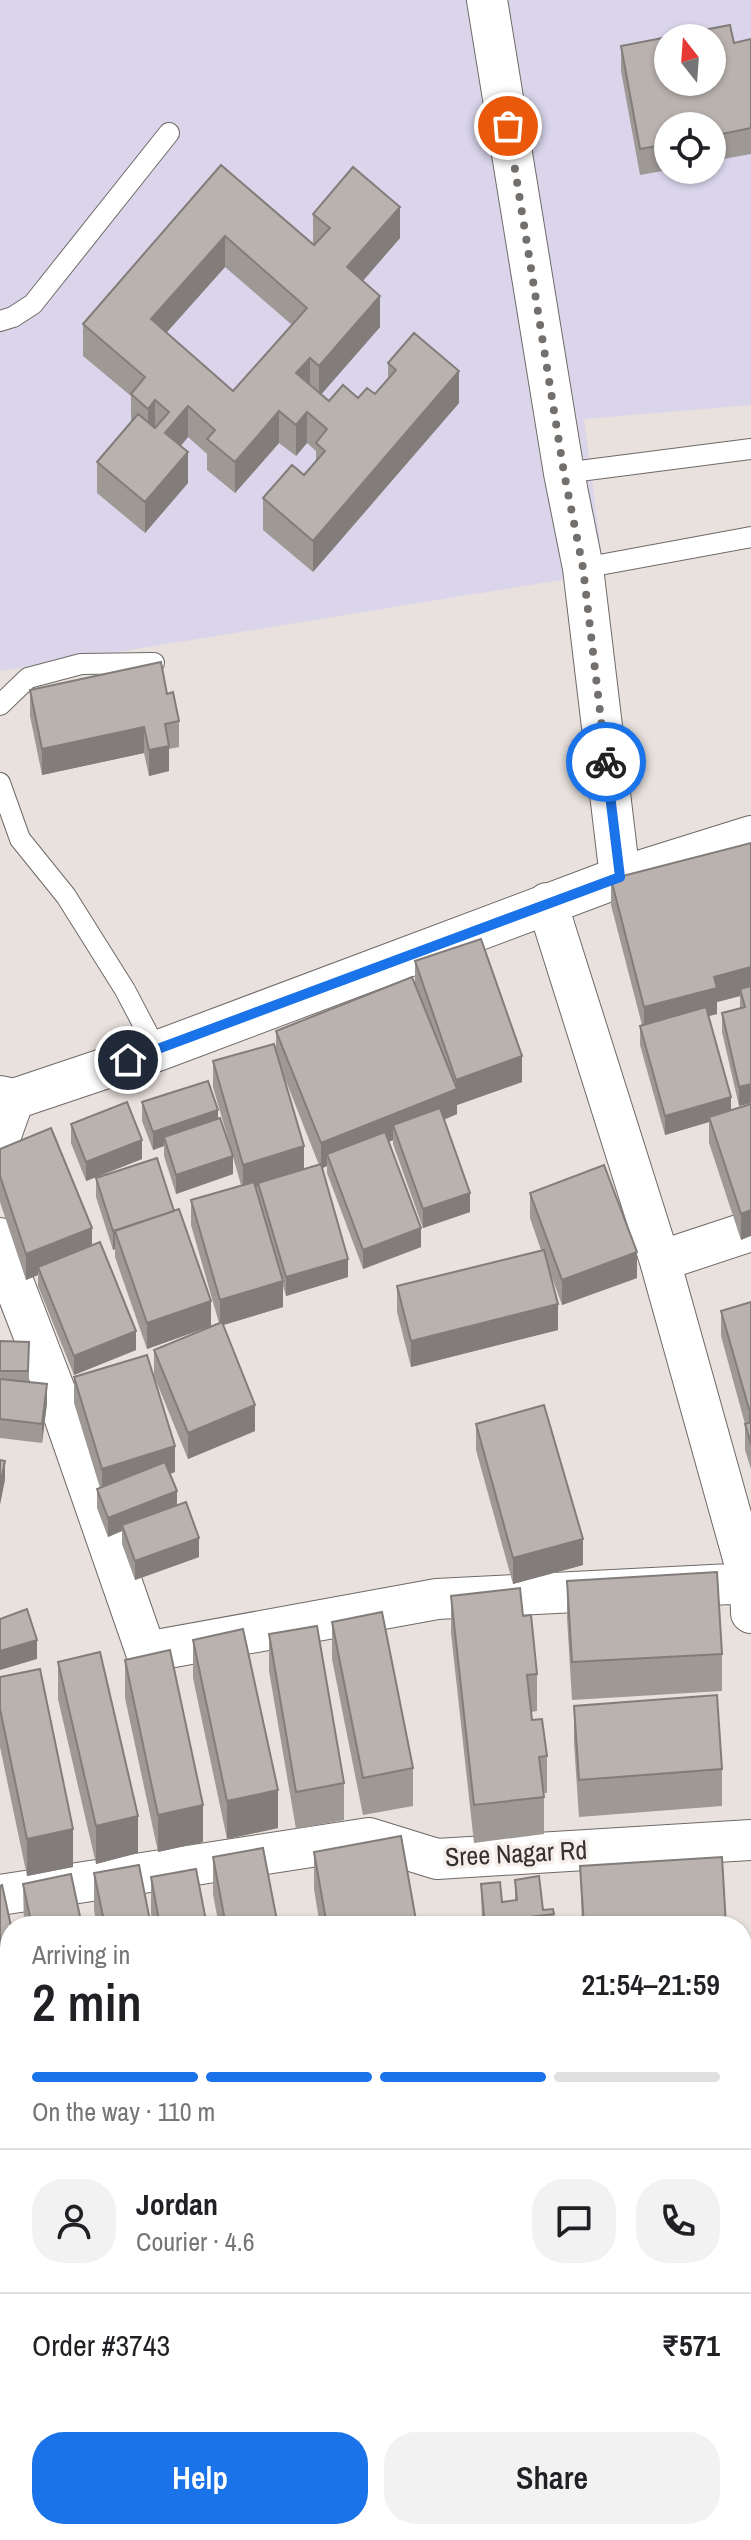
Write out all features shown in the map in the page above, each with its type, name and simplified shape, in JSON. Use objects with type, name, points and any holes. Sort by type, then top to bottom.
[{"type":"street","points":[[487,0],[564,473],[583,568],[620,877]]},
{"type":"street","points":[[0,1138],[7,1097],[157,1051],[547,903],[751,836]]},
{"type":"street","points":[[547,903],[660,1261],[751,1583],[751,1613]]},
{"type":"street","points":[[660,1261],[751,1231]]},
{"type":"street","points":[[0,1238],[4,1258],[71,1391],[146,1652],[437,1599],[751,1583]]},
{"type":"street","name":"Sree Nagar Rd","points":[[0,1895],[369,1838],[437,1859],[751,1840]]},
{"type":"lane","points":[[0,321],[33,304],[169,133]]},
{"type":"lane","points":[[564,473],[751,449]]},
{"type":"lane","points":[[583,568],[751,537]]},
{"type":"lane","points":[[0,705],[28,678],[41,674],[81,664],[154,663]]},
{"type":"lane","points":[[0,783],[20,839],[66,896],[125,990],[157,1051]]},
{"type":"shaded area","points":[[0,0],[751,0],[751,405],[584,419],[604,573],[0,671]]},
{"type":"building","points":[[730,25],[734,43],[751,39],[751,128],[726,133],[726,112],[654,112],[654,146],[640,149],[621,46],[654,40],[654,96],[726,96],[726,26]]},
{"type":"building","points":[[221,165],[314,245],[330,228],[313,214],[353,167],[400,207],[347,267],[380,296],[319,366],[310,358],[296,373],[329,401],[343,385],[358,398],[367,388],[375,394],[396,370],[388,363],[414,333],[459,371],[313,541],[263,498],[292,465],[304,475],[325,451],[316,443],[327,429],[307,412],[296,425],[279,411],[235,462],[207,439],[215,430],[188,406],[165,433],[188,452],[145,502],[97,462],[138,414],[155,428],[169,412],[155,400],[148,409],[131,394],[145,377],[83,324]],"holes":[[[225,236],[307,308],[233,391],[151,319]]]},
{"type":"building","points":[[161,662],[167,694],[173,692],[179,721],[165,724],[169,746],[149,750],[144,727],[42,749],[30,690]]},
{"type":"building","points":[[751,843],[751,967],[714,977],[717,988],[644,1007],[611,879]]},
{"type":"building","points":[[481,939],[522,1056],[456,1080],[415,961]]},
{"type":"building","points":[[412,977],[457,1089],[321,1143],[276,1031]]},
{"type":"building","points":[[751,986],[751,1084],[739,1087],[722,1013],[745,1007],[740,989]]},
{"type":"building","points":[[706,1007],[731,1097],[665,1116],[640,1026]]},
{"type":"building","points":[[274,1044],[304,1146],[243,1165],[213,1061]]},
{"type":"building","points":[[208,1081],[218,1110],[153,1132],[142,1102]]},
{"type":"building","points":[[127,1102],[142,1140],[86,1162],[71,1124]]},
{"type":"building","points":[[751,1104],[751,1210],[741,1214],[709,1117]]},
{"type":"building","points":[[440,1108],[470,1193],[423,1209],[393,1125]]},
{"type":"building","points":[[220,1118],[233,1156],[176,1175],[164,1137]]},
{"type":"building","points":[[51,1128],[92,1228],[26,1254],[0,1176],[0,1149]]},
{"type":"building","points":[[385,1132],[421,1228],[363,1250],[327,1154]]},
{"type":"building","points":[[157,1158],[174,1211],[113,1231],[96,1178]]},
{"type":"building","points":[[321,1164],[348,1259],[286,1277],[258,1183]]},
{"type":"building","points":[[604,1165],[637,1252],[562,1280],[530,1193]]},
{"type":"building","points":[[254,1182],[283,1281],[220,1300],[191,1200]]},
{"type":"building","points":[[179,1209],[211,1301],[147,1323],[115,1231]]},
{"type":"building","points":[[100,1242],[136,1331],[74,1356],[38,1267]]},
{"type":"building","points":[[544,1250],[558,1304],[411,1341],[397,1286]]},
{"type":"building","points":[[751,1302],[751,1409],[749,1409],[721,1311]]},
{"type":"building","points":[[222,1322],[255,1405],[188,1433],[154,1350]]},
{"type":"building","points":[[0,1341],[29,1342],[28,1371],[0,1371]]},
{"type":"building","points":[[147,1355],[175,1446],[102,1469],[74,1377]]},
{"type":"building","points":[[0,1379],[47,1384],[42,1424],[0,1419]]},
{"type":"building","points":[[544,1405],[583,1539],[513,1558],[476,1424]]},
{"type":"building","points":[[751,1422],[751,1444],[745,1424]]},
{"type":"building","points":[[0,1460],[5,1461],[0,1486]]},
{"type":"building","points":[[165,1462],[177,1491],[108,1518],[97,1489]]},
{"type":"building","points":[[186,1502],[199,1538],[135,1561],[122,1525]]},
{"type":"building","points":[[717,1572],[722,1654],[572,1662],[567,1581]]},
{"type":"building","points":[[520,1588],[523,1616],[531,1615],[537,1674],[527,1675],[532,1720],[542,1719],[547,1756],[539,1757],[544,1797],[474,1805],[451,1596]]},
{"type":"building","points":[[27,1609],[37,1640],[0,1651],[0,1619]]},
{"type":"building","points":[[382,1612],[413,1768],[363,1778],[332,1622]]},
{"type":"building","points":[[317,1626],[344,1783],[296,1792],[269,1634]]},
{"type":"building","points":[[243,1629],[278,1790],[227,1801],[193,1640]]},
{"type":"building","points":[[170,1650],[203,1805],[158,1815],[125,1660]]},
{"type":"building","points":[[100,1652],[138,1816],[96,1826],[58,1662]]},
{"type":"building","points":[[40,1669],[73,1829],[27,1839],[0,1709],[0,1677]]},
{"type":"building","points":[[717,1695],[722,1769],[579,1780],[574,1706]]},
{"type":"building","points":[[401,1836],[415,1916],[325,1916],[314,1852]]},
{"type":"building","points":[[263,1848],[276,1916],[224,1916],[213,1857]]},
{"type":"building","points":[[722,1857],[725,1916],[583,1916],[580,1866]]},
{"type":"building","points":[[139,1865],[149,1916],[103,1916],[94,1873]]},
{"type":"building","points":[[196,1869],[205,1916],[158,1916],[151,1877]]},
{"type":"building","points":[[71,1874],[80,1916],[30,1916],[23,1884]]},
{"type":"building","points":[[539,1876],[543,1910],[553,1909],[554,1914],[484,1916],[481,1884],[500,1882],[502,1902],[517,1900],[515,1880]]},
{"type":"building","points":[[2,1885],[9,1916],[0,1916]]},
{"type":"way so far","points":[[508,126],[564,473],[583,568],[606,762]]},
{"type":"route","points":[[128,1060],[620,877],[606,762]]}]
